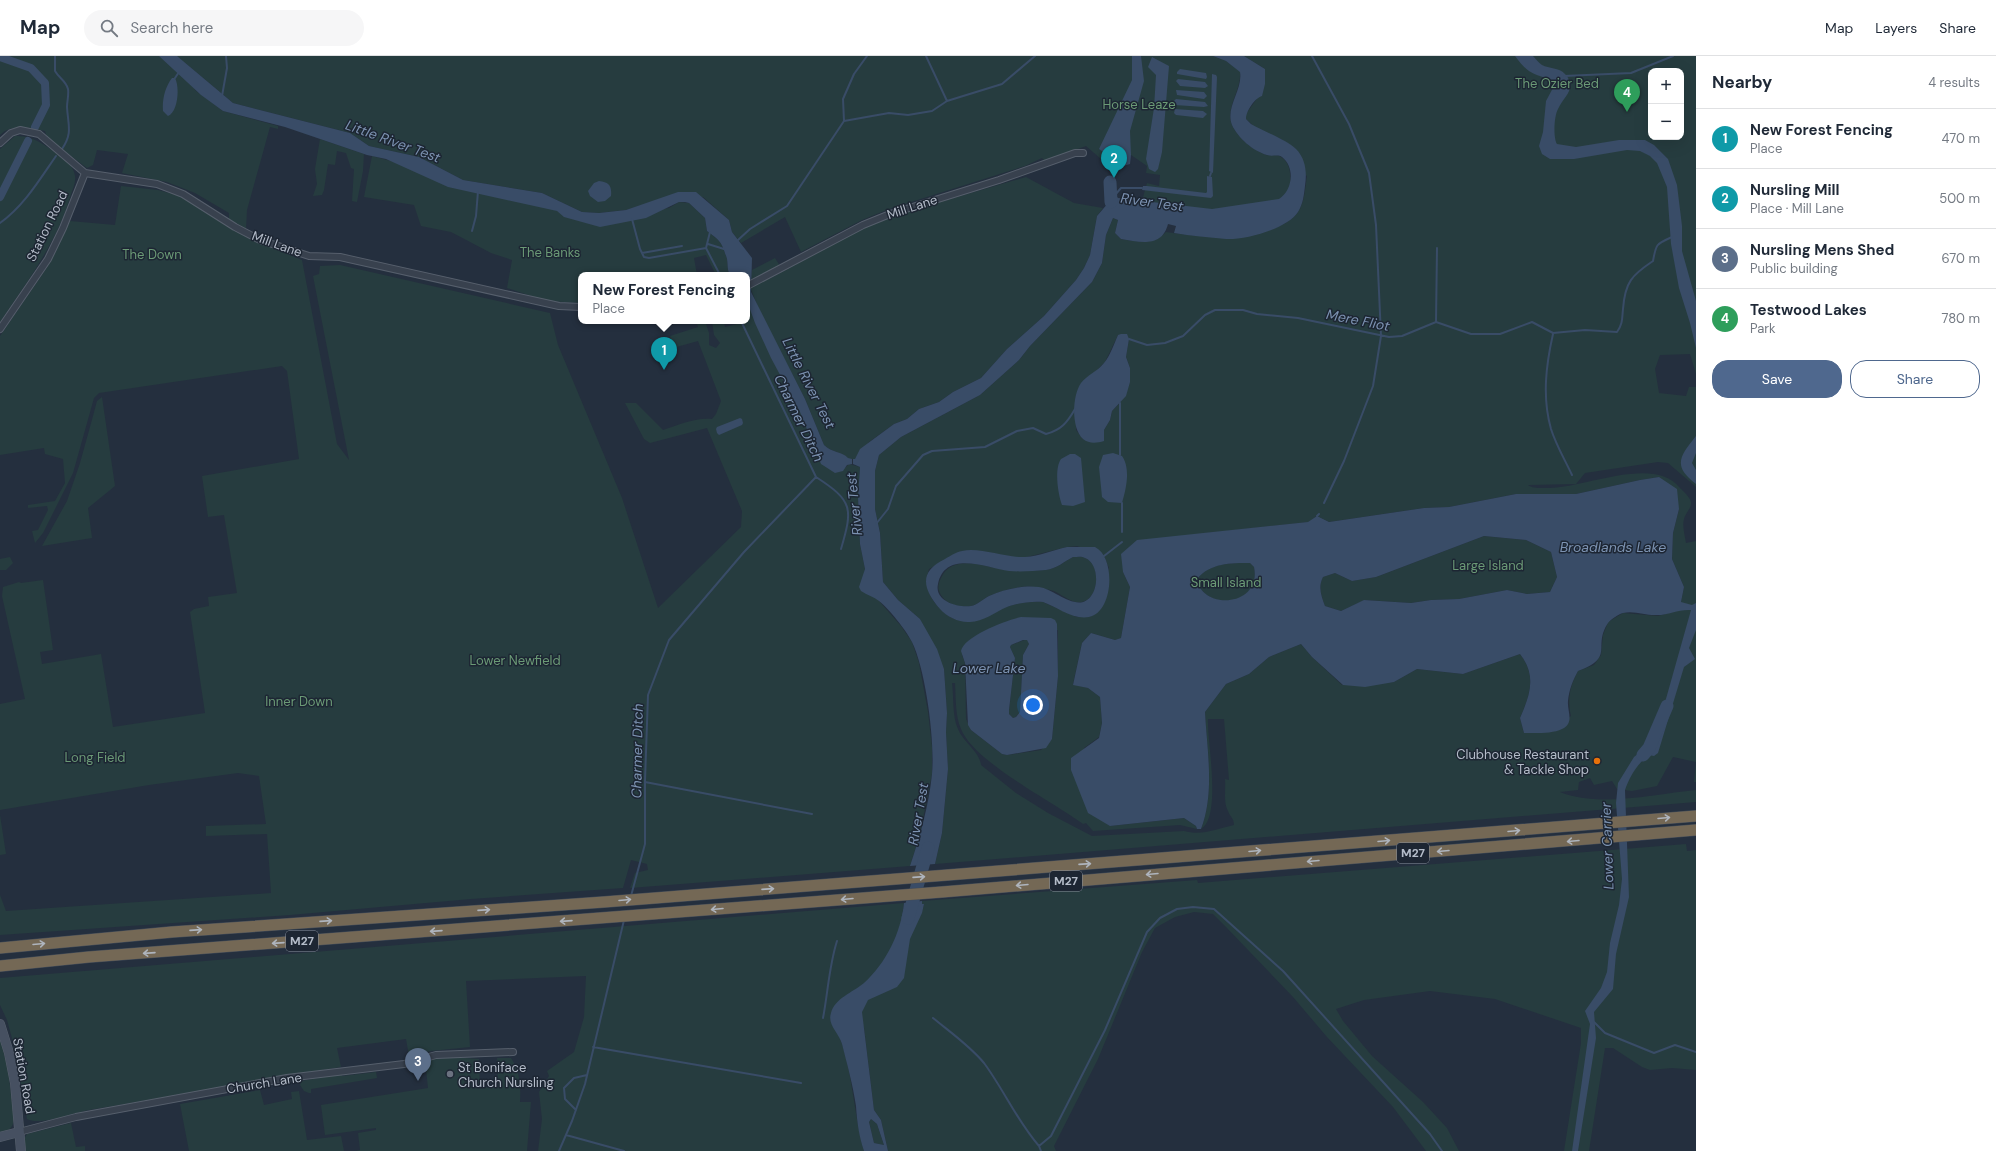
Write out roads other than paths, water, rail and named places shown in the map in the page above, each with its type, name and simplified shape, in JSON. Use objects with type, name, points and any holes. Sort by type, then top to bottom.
[{"type":"highway","name":"M27","points":[[0,948],[172,932],[604,902],[1696,816]]},
{"type":"highway","name":"M27","points":[[0,966],[89,957],[942,892],[1696,830]]},
{"type":"street","points":[[0,143],[11,133],[20,130],[39,134],[85,172]]},
{"type":"street","name":"Mill Lane","points":[[750,285],[863,225],[890,214],[999,180],[1075,153],[1084,153]]},
{"type":"street","name":"Mill Lane","points":[[85,172],[157,184],[183,194],[235,227],[260,240],[309,256],[340,257],[560,306],[578,307]]},
{"type":"street","name":"Station Road","points":[[0,329],[48,259],[63,228],[85,172]]},
{"type":"street","name":"Station Road","points":[[0,1024],[9,1053],[15,1083],[19,1116],[15,1134],[21,1151]]},
{"type":"street","name":"Church Lane","points":[[15,1134],[76,1117],[287,1078],[404,1064],[436,1055],[513,1052]]},
{"type":"street","points":[[0,1137],[15,1134]]},
{"type":"water","points":[[159,56],[177,56],[233,103],[350,133],[369,146],[419,157],[463,180],[542,193],[582,212],[599,213],[626,210],[678,192],[696,192],[729,220],[732,232],[752,258],[751,292],[805,399],[824,445],[827,448],[852,459],[852,464],[847,465],[843,471],[835,473],[821,464],[800,412],[771,358],[755,323],[750,309],[750,272],[729,272],[727,259],[722,246],[715,237],[707,231],[705,218],[689,203],[679,202],[646,218],[600,227],[564,217],[557,211],[448,187],[386,159],[367,155],[285,127],[223,111],[201,95]]},
{"type":"water","points":[[1132,56],[1141,56],[1144,81],[1130,131],[1130,164],[1123,166],[1111,164],[1113,161],[1112,158],[1099,149],[1132,80]]},
{"type":"water","points":[[1213,56],[1244,56],[1265,69],[1265,84],[1262,96],[1251,105],[1246,119],[1251,124],[1292,146],[1302,157],[1306,171],[1306,181],[1301,206],[1293,218],[1285,224],[1265,232],[1244,238],[1234,239],[1174,233],[1176,226],[1168,224],[1161,237],[1149,242],[1143,242],[1121,239],[1115,233],[1118,220],[1113,218],[1106,235],[1102,263],[1092,282],[1030,346],[1019,360],[980,395],[901,437],[879,455],[875,471],[875,509],[880,533],[883,582],[898,600],[920,619],[937,649],[944,669],[947,713],[946,732],[948,769],[942,833],[935,864],[910,866],[924,820],[929,797],[933,760],[931,726],[921,670],[912,642],[897,620],[883,605],[861,591],[859,587],[865,569],[860,544],[858,497],[860,467],[853,464],[853,459],[855,459],[860,449],[894,424],[907,419],[919,409],[939,402],[953,392],[981,378],[1007,349],[1044,316],[1076,280],[1084,268],[1090,255],[1097,216],[1109,202],[1109,192],[1105,184],[1112,185],[1114,194],[1118,198],[1212,209],[1279,199],[1287,191],[1291,179],[1291,173],[1282,157],[1267,155],[1251,147],[1238,135],[1232,125],[1230,118],[1232,105],[1239,85],[1240,72],[1226,61]]},
{"type":"water","points":[[1515,56],[1533,56],[1542,65],[1563,72],[1569,79],[1569,92],[1558,109],[1555,122],[1557,144],[1576,147],[1619,140],[1645,140],[1654,145],[1668,159],[1677,185],[1682,226],[1682,251],[1696,301],[1696,348],[1679,288],[1671,244],[1667,187],[1657,163],[1650,156],[1640,151],[1627,150],[1574,159],[1550,159],[1542,154],[1539,146],[1543,132],[1546,101],[1554,86],[1550,79],[1538,76],[1526,69]]},
{"type":"water","points":[[1152,57],[1169,66],[1162,152],[1158,169],[1155,172],[1149,169],[1146,159],[1154,108],[1156,75],[1148,67]]},
{"type":"water","points":[[1180,69],[1206,73],[1207,77],[1206,79],[1177,74]]},
{"type":"water","points":[[1212,74],[1216,75],[1217,77],[1213,173],[1209,171]]},
{"type":"water","points":[[172,78],[175,78],[177,82],[178,93],[174,110],[168,116],[163,111],[163,102],[164,94]]},
{"type":"water","points":[[1178,79],[1205,82],[1208,86],[1205,88],[1180,86],[1176,81]]},
{"type":"water","points":[[1176,90],[1204,92],[1207,96],[1204,99],[1177,95]]},
{"type":"water","points":[[1176,99],[1205,102],[1208,106],[1175,105],[1173,102]]},
{"type":"water","points":[[1175,109],[1203,111],[1207,114],[1203,118],[1176,115],[1174,113]]},
{"type":"water","points":[[1207,176],[1212,177],[1213,196],[1211,198],[1142,190],[1143,186],[1147,186],[1206,193]]},
{"type":"water","points":[[599,181],[605,182],[609,185],[611,196],[605,201],[598,202],[590,196],[588,191],[594,183]]},
{"type":"water","points":[[1127,334],[1129,339],[1126,357],[1130,368],[1130,382],[1126,396],[1112,411],[1110,420],[1104,430],[1104,441],[1096,443],[1088,442],[1079,434],[1076,427],[1074,412],[1078,389],[1086,378],[1102,366],[1112,350],[1118,335]]},
{"type":"water","points":[[740,418],[742,419],[742,425],[719,435],[717,433],[717,427]]},
{"type":"water","points":[[1696,436],[1696,453],[1692,463],[1696,470],[1696,484],[1688,478],[1684,472],[1681,466],[1681,461],[1686,449]]},
{"type":"water","points":[[1113,453],[1122,456],[1125,461],[1127,479],[1122,503],[1108,502],[1102,497],[1099,467],[1103,455]]},
{"type":"water","points":[[1070,454],[1075,454],[1081,458],[1085,502],[1073,506],[1062,505],[1057,482],[1059,463],[1061,459]]},
{"type":"water","name":"Broadlands Lake","points":[[1659,477],[1677,489],[1679,509],[1673,533],[1672,559],[1684,587],[1681,602],[1692,605],[1696,603],[1696,630],[1689,648],[1695,659],[1684,667],[1658,753],[1654,756],[1649,755],[1637,766],[1625,790],[1629,897],[1616,954],[1613,989],[1594,1012],[1596,1038],[1578,1151],[1572,1151],[1590,1024],[1585,1011],[1601,988],[1607,972],[1610,943],[1619,905],[1622,879],[1616,803],[1618,783],[1634,757],[1644,749],[1658,731],[1691,610],[1682,610],[1657,615],[1627,612],[1611,620],[1604,631],[1600,656],[1590,666],[1578,671],[1569,693],[1568,705],[1570,716],[1568,724],[1558,731],[1524,733],[1520,718],[1529,693],[1530,678],[1529,670],[1520,654],[1463,674],[1417,669],[1394,682],[1365,687],[1343,685],[1312,657],[1301,644],[1269,657],[1249,674],[1226,684],[1205,712],[1209,786],[1208,801],[1201,829],[1197,829],[1196,826],[1184,818],[1110,826],[1088,813],[1071,770],[1071,758],[1099,738],[1102,723],[1100,697],[1088,688],[1073,685],[1082,643],[1091,633],[1115,640],[1121,638],[1130,587],[1123,572],[1121,554],[1137,540],[1308,522],[1317,516],[1329,522],[1424,508],[1449,507],[1516,494],[1576,494]],"holes":[[[1484,536],[1526,540],[1551,552],[1557,577],[1550,592],[1527,594],[1507,590],[1459,599],[1431,600],[1411,603],[1364,600],[1341,611],[1325,606],[1320,588],[1323,577],[1335,573],[1352,581],[1376,577]],[[1250,563],[1254,567],[1254,580],[1249,590],[1241,597],[1230,600],[1219,600],[1209,596],[1201,589],[1197,579],[1208,570],[1221,565]]]},
{"type":"water","points":[[1067,547],[1095,547],[1102,553],[1106,561],[1109,572],[1107,595],[1103,605],[1097,613],[1089,617],[1077,617],[1043,602],[1034,602],[1020,603],[1002,609],[975,622],[962,622],[946,615],[934,602],[927,588],[926,581],[930,569],[953,554],[969,550],[977,550],[1009,556],[1025,557]],"holes":[[[1073,557],[1085,558],[1093,565],[1095,570],[1096,581],[1094,592],[1086,601],[1073,602],[1039,587],[1027,587],[1001,591],[971,606],[960,606],[943,599],[938,590],[938,584],[942,573],[949,567],[958,564],[968,563],[1009,571],[1032,571],[1046,570],[1057,567]]]},
{"type":"water","name":"Lower Lake","points":[[1021,617],[1051,618],[1055,620],[1057,624],[1058,676],[1052,739],[1046,748],[1007,755],[1002,754],[971,730],[968,725],[965,663],[961,651],[964,645],[978,634],[997,625]],"holes":[[[1023,640],[1027,640],[1029,644],[1023,655],[1020,712],[1013,718],[1009,714],[1009,710],[1015,658],[1010,647],[1011,645]]]},
{"type":"water","points":[[922,901],[922,904],[924,904],[922,913],[910,939],[904,978],[897,987],[868,1000],[862,1012],[874,1110],[881,1120],[888,1151],[864,1151],[848,1067],[841,1040],[832,1025],[830,1017],[836,1003],[864,983],[886,957],[900,925],[904,903]],"holes":[[[871,1119],[877,1124],[884,1145],[874,1143],[869,1122]]]},
{"type":"waterway","points":[[55,56],[55,71],[66,84],[68,89],[67,107],[69,133],[62,149]]},
{"type":"waterway","points":[[222,96],[227,68],[226,56]]},
{"type":"waterway","points":[[738,240],[750,229],[787,206],[844,121],[843,99],[854,74],[867,56]]},
{"type":"waterway","points":[[926,56],[947,101]]},
{"type":"waterway","points":[[844,121],[889,113],[908,115],[932,111],[947,101],[1002,84],[1035,56]]},
{"type":"waterway","points":[[1312,56],[1349,124],[1369,173],[1376,225],[1381,336],[1373,386],[1344,461],[1324,503]]},
{"type":"waterway","points":[[1564,76],[1631,73],[1673,56]]},
{"type":"waterway","points":[[0,57],[31,68],[45,83],[46,105],[35,127]]},
{"type":"waterway","points":[[175,78],[179,72]]},
{"type":"waterway","points":[[0,197],[28,141]]},
{"type":"waterway","points":[[0,223],[17,209],[38,183],[56,156]]},
{"type":"waterway","points":[[1110,182],[1111,202]]},
{"type":"waterway","points":[[1115,195],[1121,188],[1142,188]]},
{"type":"waterway","points":[[472,231],[476,216],[478,191]]},
{"type":"waterway","points":[[632,219],[640,249],[644,257],[649,258],[706,248]]},
{"type":"waterway","points":[[710,232],[706,248],[718,272]]},
{"type":"waterway","name":"Mere Fliot","points":[[1129,339],[1147,345],[1165,343],[1183,336],[1205,315],[1215,310],[1243,310],[1257,314],[1298,318],[1389,337],[1402,336],[1436,322],[1471,334],[1500,334],[1532,322],[1553,333],[1585,330],[1617,332],[1622,321],[1624,300],[1631,280],[1653,261],[1658,245],[1672,237]]},
{"type":"waterway","points":[[708,244],[724,249]]},
{"type":"waterway","points":[[642,253],[682,246]]},
{"type":"waterway","points":[[1436,322],[1437,248]]},
{"type":"waterway","name":"Charmer Ditch","points":[[631,896],[645,844],[645,781],[648,695],[669,640],[744,552],[816,477],[742,324]]},
{"type":"waterway","points":[[1553,334],[1548,357],[1546,381],[1548,417],[1553,435],[1572,475]]},
{"type":"waterway","points":[[1120,403],[1120,455]]},
{"type":"waterway","points":[[876,524],[888,509],[896,486],[923,455],[932,451],[985,447],[1017,431],[1033,428],[1046,434],[1060,428],[1075,409]]},
{"type":"waterway","points":[[816,477],[837,493],[847,507],[847,524],[841,549]]},
{"type":"waterway","points":[[1122,503],[1122,532]]},
{"type":"waterway","points":[[1104,556],[1122,542]]},
{"type":"waterway","name":"Lower Carrier","points":[[1643,755],[1649,748],[1667,706]]},
{"type":"waterway","points":[[645,782],[812,814]]},
{"type":"waterway","name":"River Test","points":[[908,918],[928,848]]},
{"type":"waterway","points":[[933,1018],[966,1045],[984,1063],[1017,1116],[1039,1146],[1051,1136],[1105,1030],[1147,932],[1160,918],[1177,909],[1193,907],[1214,909],[1283,971],[1430,1134],[1442,1151]]},
{"type":"waterway","name":"Charmer Ditch","points":[[559,1151],[572,1121],[585,1084],[624,920]]},
{"type":"waterway","points":[[823,1018],[830,969],[837,941]]},
{"type":"waterway","points":[[1594,1022],[1605,1033],[1654,1053],[1675,1045],[1696,1052]]},
{"type":"waterway","points":[[593,1047],[801,1083]]},
{"type":"waterway","points":[[576,1110],[565,1099],[564,1088],[574,1078],[587,1075]]},
{"type":"waterway","points":[[566,1135],[624,1151]]},
{"type":"waterway","points":[[1039,1146],[1041,1151]]},
{"type":"place","name":"Testwood Lakes","points":[[1627,112]]},
{"type":"place","name":"Nursling Mill","points":[[1114,178]]},
{"type":"place","name":"New Forest Fencing","points":[[664,370]]},
{"type":"place","name":"Clubhouse Restaurant & Tackle Shop","points":[[1597,761]]},
{"type":"place","name":"St Boniface Church Nursling","points":[[450,1074]]},
{"type":"place","name":"Nursling Mens Shed","points":[[418,1081]]},
{"type":"park label","name":"The Ozier Bed","points":[[1557,83]]},
{"type":"park label","name":"Horse Leaze","points":[[1139,104]]},
{"type":"park label","name":"The Banks","points":[[550,252]]},
{"type":"park label","name":"The Down","points":[[152,254]]},
{"type":"park label","name":"Large Island","points":[[1488,565]]},
{"type":"park label","name":"Small Island","points":[[1226,582]]},
{"type":"park label","name":"Lower Newfield","points":[[515,660]]},
{"type":"park label","name":"Inner Down","points":[[299,701]]},
{"type":"park label","name":"Long Field","points":[[95,757]]},
{"type":"water label","name":"Little River Test","points":[[393,141]]},
{"type":"water label","name":"Little River Test","points":[[809,383]]}]
